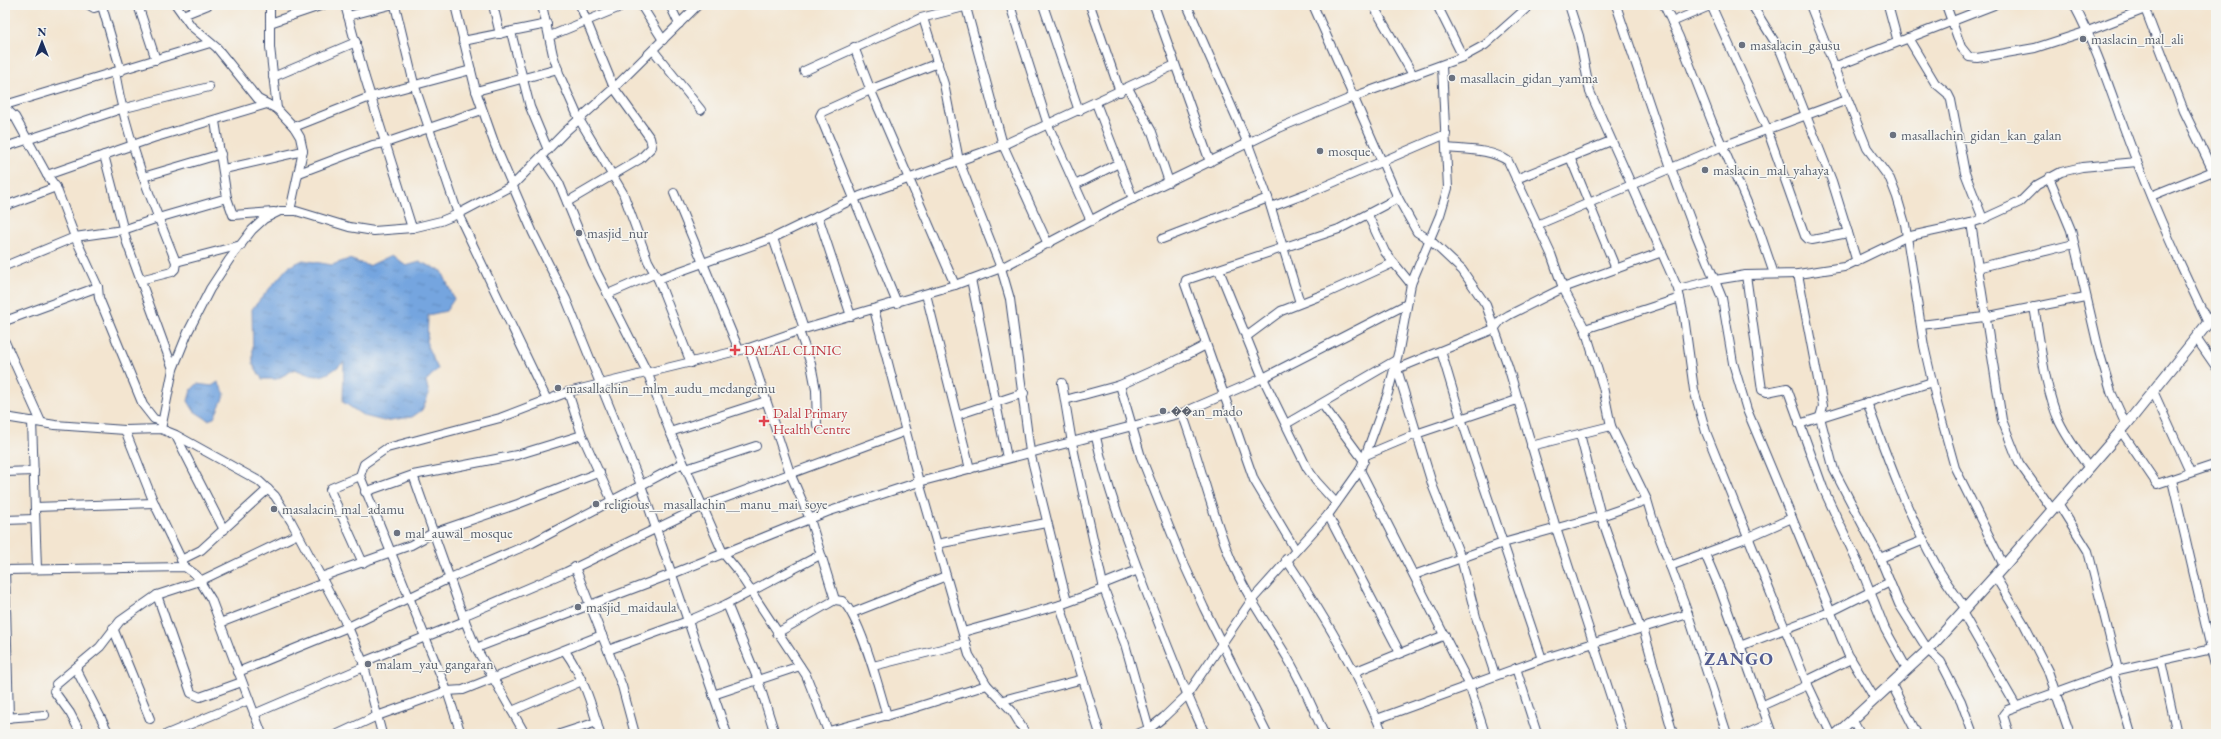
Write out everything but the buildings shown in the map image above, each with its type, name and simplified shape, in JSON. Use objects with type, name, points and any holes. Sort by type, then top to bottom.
[{"type":"street","points":[[89,5],[94,8],[103,5],[118,72],[121,109],[142,177],[176,262],[175,269],[172,272],[140,280]]},
{"type":"street","points":[[138,5],[156,60]]},
{"type":"street","points":[[176,5],[191,26],[210,43],[258,99],[277,109],[294,127],[303,145],[303,151],[290,211]]},
{"type":"street","points":[[183,15],[208,5]]},
{"type":"street","points":[[270,5],[270,47],[277,109]]},
{"type":"street","points":[[270,23],[323,5]]},
{"type":"street","points":[[345,5],[370,98],[412,228]]},
{"type":"street","points":[[348,16],[390,5]]},
{"type":"street","points":[[395,5],[414,84],[427,128],[458,214],[547,400]]},
{"type":"street","points":[[454,5],[476,91],[495,145],[533,233],[566,299],[641,485],[727,734]]},
{"type":"street","points":[[493,5],[500,34]]},
{"type":"street","points":[[542,5],[558,69],[579,119],[614,174],[623,193],[691,363]]},
{"type":"street","points":[[567,202],[640,159],[650,150],[652,144],[650,138],[614,88],[580,5]]},
{"type":"street","points":[[550,36],[625,5]]},
{"type":"street","points":[[641,5],[663,40]]},
{"type":"street","points":[[670,5],[679,24]]},
{"type":"street","points":[[215,121],[224,169],[227,198],[233,215],[290,211],[349,227],[374,231],[412,228],[442,221],[513,185],[579,119],[614,88],[698,5]]},
{"type":"street","points":[[1010,5],[1048,125],[1091,221]]},
{"type":"street","points":[[1043,5],[1079,111]]},
{"type":"street","points":[[1090,5],[1124,90],[1152,132],[1169,182]]},
{"type":"street","points":[[1154,5],[1210,162]]},
{"type":"street","points":[[1187,5],[1248,144],[1271,207],[1300,303]]},
{"type":"street","points":[[1313,5],[1380,161],[1417,232],[1430,240],[1462,270],[1486,305],[1508,366],[1556,528],[1623,734]]},
{"type":"street","points":[[1373,5],[1412,76]]},
{"type":"street","points":[[1437,5],[1463,57]]},
{"type":"street","points":[[461,734],[447,691],[424,638],[365,492],[360,476],[364,464],[387,448],[500,418],[568,392],[648,374],[749,348],[802,330],[955,285],[1001,268],[1133,199],[1279,128],[1353,97],[1442,66],[1463,57],[1485,45],[1530,5]]},
{"type":"street","points":[[1569,5],[1579,36],[1590,92],[1611,142],[1678,289],[1698,408],[1787,629],[1807,683],[1831,734]]},
{"type":"street","points":[[1616,5],[1694,232],[1722,298],[1733,363],[1747,410],[1830,612],[1851,659],[1874,699]]},
{"type":"street","points":[[1664,5],[1759,230],[1774,274]]},
{"type":"street","points":[[1672,22],[1712,5],[1767,129],[1808,239],[1812,240],[1848,233]]},
{"type":"street","points":[[1752,5],[1781,52],[1832,181],[1856,262]]},
{"type":"street","points":[[1810,5],[1867,148],[1890,179],[1905,224],[1920,325],[1932,382],[1955,468],[2004,566]]},
{"type":"street","points":[[1888,5],[1898,42]]},
{"type":"street","points":[[1946,5],[1965,53],[1969,57],[1977,58],[2035,48],[2088,31],[2144,7],[2184,111],[2215,172],[2151,196]]},
{"type":"street","points":[[1834,67],[1994,5]]},
{"type":"street","points":[[2074,5],[2088,31],[2151,196],[2208,323]]},
{"type":"street","points":[[804,71],[854,47],[923,18],[969,6],[1003,145],[1048,244]]},
{"type":"street","points":[[923,18],[938,63],[959,161],[1001,268],[1010,299],[1024,393],[1030,452],[1064,604],[1083,680],[1100,734]]},
{"type":"street","points":[[463,41],[547,24]]},
{"type":"street","points":[[511,32],[521,78],[530,107],[548,150]]},
{"type":"street","points":[[1908,38],[1935,83],[1948,94],[1951,100],[1965,173],[1983,219]]},
{"type":"street","points":[[273,77],[356,42]]},
{"type":"street","points":[[5,105],[210,43]]},
{"type":"street","points":[[854,47],[870,91],[955,285]]},
{"type":"street","points":[[653,50],[701,110]]},
{"type":"street","points":[[896,303],[820,116],[822,112],[938,63]]},
{"type":"street","points":[[608,294],[656,277],[703,265],[773,238],[854,198],[907,177],[959,161],[1003,145],[1176,65]]},
{"type":"street","points":[[1137,734],[1150,731],[1186,695],[1251,600],[1295,549],[1328,515],[1360,470],[1388,393],[1395,369],[1411,284],[1440,215],[1448,188],[1442,66]]},
{"type":"street","points":[[476,91],[558,69]]},
{"type":"street","points":[[294,127],[370,98],[414,84],[471,70]]},
{"type":"street","points":[[5,147],[121,109],[209,86]]},
{"type":"street","points":[[1537,224],[1723,146],[1847,100]]},
{"type":"street","points":[[1096,103],[1133,199]]},
{"type":"street","points":[[47,175],[133,145],[267,104]]},
{"type":"street","points":[[5,108],[9,116],[28,139],[47,175],[56,187],[75,237],[98,287],[99,298],[143,405],[161,425],[248,475],[276,496],[348,628],[364,664],[382,734]]},
{"type":"street","points":[[299,173],[373,145],[385,143],[482,110]]},
{"type":"street","points":[[1271,207],[1312,192],[1380,161],[1446,134]]},
{"type":"street","points":[[1516,179],[1611,142]]},
{"type":"street","points":[[1447,148],[1500,156],[1508,161],[1537,224],[1563,288],[1585,329],[1603,387],[1611,426],[1647,500],[1688,614],[1726,734]]},
{"type":"street","points":[[224,169],[303,151]]},
{"type":"street","points":[[142,177],[221,154]]},
{"type":"street","points":[[104,155],[123,230],[173,369]]},
{"type":"street","points":[[542,156],[553,172],[593,265],[648,374],[670,432],[723,553],[737,570],[750,592],[800,666],[829,733],[987,685]]},
{"type":"street","points":[[1570,157],[1616,269]]},
{"type":"street","points":[[1678,289],[1715,280],[1746,275],[1798,274],[1844,267],[1906,237],[1983,219],[2020,202],[2037,185],[2049,177],[2061,172],[2082,167],[2137,162]]},
{"type":"street","points":[[1075,185],[1119,163]]},
{"type":"street","points":[[2049,177],[2071,230],[2085,296],[2111,392],[2124,428],[2155,483],[2159,484],[2211,466],[2216,467]]},
{"type":"street","points":[[5,206],[56,187]]},
{"type":"street","points":[[674,193],[739,350]]},
{"type":"street","points":[[5,266],[75,237],[123,230],[227,198]]},
{"type":"street","points":[[1162,239],[1268,198]]},
{"type":"street","points":[[1295,549],[1254,480],[1185,284],[1186,280],[1283,250],[1339,229],[1398,198]]},
{"type":"street","points":[[161,425],[173,369],[188,332],[210,289],[241,245],[264,219],[280,211]]},
{"type":"street","points":[[1368,215],[1392,263],[1411,284]]},
{"type":"street","points":[[818,216],[851,316]]},
{"type":"street","points":[[1971,223],[1984,317],[2002,420],[2019,463],[2055,506],[2088,551],[2131,734]]},
{"type":"street","points":[[773,238],[802,330],[811,364],[816,390],[817,425]]},
{"type":"street","points":[[1977,268],[2074,244]]},
{"type":"street","points":[[176,262],[241,245]]},
{"type":"street","points":[[1395,369],[1494,329],[1501,320],[1563,288],[1662,252]]},
{"type":"street","points":[[1246,337],[1277,314],[1392,263]]},
{"type":"street","points":[[1219,270],[1262,378],[1307,468],[1316,481],[1336,503]]},
{"type":"street","points":[[1798,274],[1823,406],[1820,417],[1834,470],[1880,558],[1899,604],[1928,650],[1941,662],[1958,695],[1973,734]]},
{"type":"street","points":[[1746,275],[1762,390],[1768,392],[1787,388],[1823,488],[1864,576],[1885,629],[1907,669]]},
{"type":"street","points":[[971,279],[997,402],[1007,458]]},
{"type":"street","points":[[5,321],[98,287]]},
{"type":"street","points":[[926,294],[970,469]]},
{"type":"street","points":[[1920,325],[1984,317],[2085,296]]},
{"type":"street","points":[[1585,329],[1680,298]]},
{"type":"street","points":[[476,648],[672,574],[810,519],[919,482],[1030,452],[1096,437],[1182,412],[1224,396],[1262,378],[1407,304]]},
{"type":"street","points":[[2034,307],[2049,385],[2059,420],[2069,440],[2089,468]]},
{"type":"street","points":[[874,309],[919,482],[969,655],[987,685],[1003,700],[1026,734]]},
{"type":"street","points":[[1837,734],[1874,699],[1892,685],[1928,650],[1995,576],[2124,428],[2216,313]]},
{"type":"street","points":[[2196,338],[2216,367]]},
{"type":"street","points":[[5,342],[41,422]]},
{"type":"street","points":[[1065,400],[1120,385],[1181,358],[1206,345]]},
{"type":"street","points":[[749,348],[790,473],[810,519],[835,600]]},
{"type":"street","points":[[1441,351],[1461,418],[1542,659]]},
{"type":"street","points":[[1286,424],[1396,360]]},
{"type":"street","points":[[1395,369],[1433,487],[1461,558],[1476,617],[1494,675]]},
{"type":"street","points":[[1799,424],[1932,382]]},
{"type":"street","points":[[1062,383],[1072,443],[1104,587],[1125,644],[1150,731]]},
{"type":"street","points":[[1120,385],[1140,456],[1169,527],[1204,608],[1268,734]]},
{"type":"street","points":[[2154,391],[2190,472]]},
{"type":"street","points":[[568,392],[582,435],[612,501]]},
{"type":"street","points":[[957,415],[1024,393]]},
{"type":"street","points":[[1365,458],[1416,434],[1517,400]]},
{"type":"street","points":[[670,432],[766,401]]},
{"type":"street","points":[[1867,402],[1885,453],[1936,566],[1963,610],[2016,706]]},
{"type":"street","points":[[1322,404],[1365,458]]},
{"type":"street","points":[[1182,412],[1218,525],[1231,560],[1251,600],[1291,664],[1310,698],[1324,734]]},
{"type":"street","points":[[5,416],[32,421],[126,430],[161,425]]},
{"type":"street","points":[[32,421],[37,569]]},
{"type":"street","points":[[1531,446],[1611,426]]},
{"type":"street","points":[[126,430],[154,503],[183,564],[196,574],[211,599],[262,734]]},
{"type":"street","points":[[254,714],[424,638],[703,506],[906,431]]},
{"type":"street","points":[[1580,434],[1601,516],[1642,628],[1673,734]]},
{"type":"street","points":[[176,435],[224,530]]},
{"type":"street","points":[[365,492],[413,475],[517,455],[582,435]]},
{"type":"street","points":[[1096,437],[1107,480],[1138,570],[1186,695],[1205,734]]},
{"type":"street","points":[[238,672],[348,628],[450,578],[532,543],[641,485],[685,466],[756,446]]},
{"type":"street","points":[[1360,470],[1469,684],[1485,734]]},
{"type":"street","points":[[5,472],[34,471]]},
{"type":"street","points":[[220,623],[363,563],[411,545],[433,533],[518,504],[600,472]]},
{"type":"street","points":[[413,475],[476,648],[525,734]]},
{"type":"street","points":[[360,476],[330,490],[363,563]]},
{"type":"street","points":[[2172,480],[2214,649],[2216,670]]},
{"type":"street","points":[[45,715],[7,718],[5,570],[183,564],[224,530],[268,489]]},
{"type":"street","points":[[1414,575],[1503,543],[1601,516],[1647,500]]},
{"type":"street","points":[[35,507],[154,503]]},
{"type":"street","points":[[1328,515],[1400,653]]},
{"type":"street","points":[[1670,566],[1749,537],[1792,518]]},
{"type":"street","points":[[5,520],[35,519]]},
{"type":"street","points":[[937,544],[1046,523]]},
{"type":"street","points":[[81,734],[55,688],[100,647],[120,621],[158,595],[200,581],[298,534]]},
{"type":"street","points":[[1880,558],[1924,540]]},
{"type":"street","points":[[1705,554],[1720,589],[1772,734]]},
{"type":"street","points":[[608,650],[688,621],[727,604],[820,555]]},
{"type":"street","points":[[1286,559],[1308,591],[1354,672],[1383,734]]},
{"type":"street","points":[[575,567],[622,686],[634,734]]},
{"type":"street","points":[[963,632],[1064,604],[1104,587],[1138,570]]},
{"type":"street","points":[[852,613],[946,576]]},
{"type":"street","points":[[1995,576],[2024,624],[2057,692],[2070,734]]},
{"type":"street","points":[[1740,646],[1830,612],[1869,591],[1890,582]]},
{"type":"street","points":[[158,595],[191,693],[200,697],[242,682]]},
{"type":"street","points":[[777,633],[835,600],[842,601],[852,613],[873,666],[887,716]]},
{"type":"street","points":[[727,604],[758,680],[775,734]]},
{"type":"street","points":[[1377,719],[1494,675],[1688,614]]},
{"type":"street","points":[[114,628],[150,719]]},
{"type":"street","points":[[1354,672],[1444,635]]},
{"type":"street","points":[[339,734],[377,716],[447,691],[463,690],[602,636]]},
{"type":"street","points":[[873,666],[966,643]]},
{"type":"street","points":[[2009,734],[2003,715],[2004,712],[2016,706],[2116,671],[2214,649]]},
{"type":"street","points":[[565,651],[582,681],[600,734]]},
{"type":"street","points":[[1761,706],[1851,659]]},
{"type":"street","points":[[2161,661],[2177,734]]},
{"type":"street","points":[[713,695],[800,666]]},
{"type":"street","points":[[1516,668],[1537,734]]},
{"type":"street","points":[[76,669],[108,734]]},
{"type":"street","points":[[1003,700],[1083,680]]},
{"type":"street","points":[[512,711],[582,681]]},
{"type":"street","points":[[1892,685],[1917,734]]},
{"type":"street","points":[[167,734],[249,700]]},
{"type":"street","points":[[1852,719],[1860,734]]},
{"type":"street","points":[[560,734],[597,722]]},
{"type":"street","points":[[1746,734],[1768,724]]},
{"type":"water","points":[[392,255],[406,266],[420,262],[442,271],[454,299],[446,311],[428,315],[427,346],[438,369],[426,381],[429,394],[422,410],[412,417],[384,421],[364,416],[343,402],[344,362],[321,376],[310,375],[295,369],[277,379],[262,379],[253,364],[252,309],[288,267],[303,260],[332,265],[349,259],[369,266]]},
{"type":"water","points":[[218,382],[225,394],[214,418],[208,420],[194,411],[188,401],[191,390],[197,384],[212,386]]},
{"type":"place","name":"maslacin_mal_ali","points":[[2083,39]]},
{"type":"place","name":"masalacin_gausu","points":[[1742,45]]},
{"type":"place","name":"masallacin_gidan_yamma","points":[[1452,78]]},
{"type":"place","name":"masallachin_gidan_kan_galan","points":[[1893,135]]},
{"type":"place","name":"mosque","points":[[1320,151]]},
{"type":"place","name":"maslacin_mal_yahaya","points":[[1705,170]]},
{"type":"place","name":"masjid_nur","points":[[579,233]]},
{"type":"place","name":"DALAL CLINIC","points":[[735,350]]},
{"type":"place","name":"masallachin__mlm_audu_medangemu","points":[[558,388]]},
{"type":"place","name":"��an_mado","points":[[1163,411]]},
{"type":"place","name":"Dalal Primary Health Centre","points":[[764,421]]},
{"type":"place","name":"religious__masallachin__manu_mai_soye","points":[[596,504]]},
{"type":"place","name":"masalacin_mal_adamu","points":[[274,509]]},
{"type":"place","name":"mal_auwal_mosque","points":[[397,533]]},
{"type":"place","name":"masjid_maidaula","points":[[578,607]]},
{"type":"place","name":"malam_yau_gangaran","points":[[368,664]]},
{"type":"district","name":"ZANGO","points":[[1739,659]]}]
